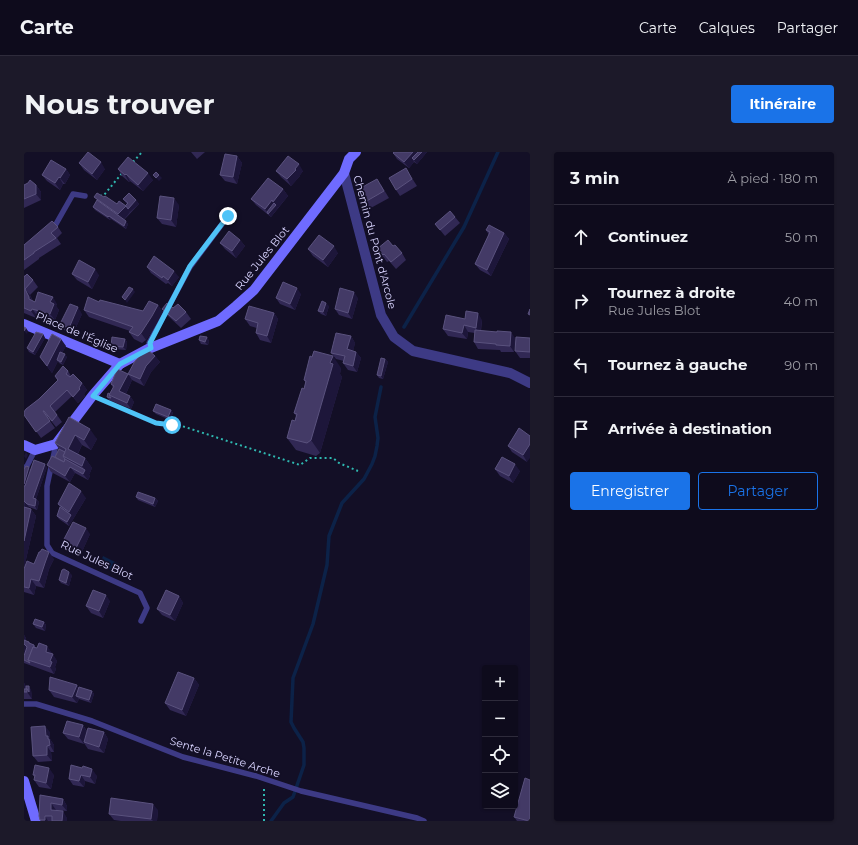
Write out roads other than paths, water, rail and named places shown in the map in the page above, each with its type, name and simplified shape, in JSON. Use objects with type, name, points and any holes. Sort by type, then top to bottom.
[{"type":"street","name":"Rue Jules Blot","points":[[56,444],[120,364],[151,348],[218,321],[254,290],[344,173],[351,154]]},
{"type":"street","name":"Chemin du Pont d'Arcole","points":[[344,173],[381,315],[394,337],[413,351],[510,373],[530,383]]},
{"type":"street","name":"Place de l'Église","points":[[24,324],[120,364]]},
{"type":"street","points":[[24,445],[35,450],[56,444]]},
{"type":"street","points":[[24,781],[36,821]]},
{"type":"lane","points":[[45,232],[56,224],[73,194],[85,196]]},
{"type":"lane","points":[[151,348],[150,343],[190,266],[228,216]]},
{"type":"lane","name":"Rue Jules Blot","points":[[56,444],[47,486],[47,545],[52,553],[140,593],[147,608],[141,620]]},
{"type":"lane","points":[[24,468],[27,466],[35,450]]},
{"type":"lane","name":"Sente la Petite Arche","points":[[24,704],[36,704],[92,721],[183,757],[264,779],[301,791],[417,818],[424,821]]},
{"type":"water","points":[[103,556],[119,564],[116,572],[100,565]]},
{"type":"waterway","points":[[404,327],[464,227],[498,152]]},
{"type":"waterway","points":[[271,821],[284,803],[293,797],[304,765],[303,742],[291,722],[293,678],[313,624],[327,565],[329,536],[342,503],[364,479],[375,456],[378,438],[375,417],[381,387]]}]
